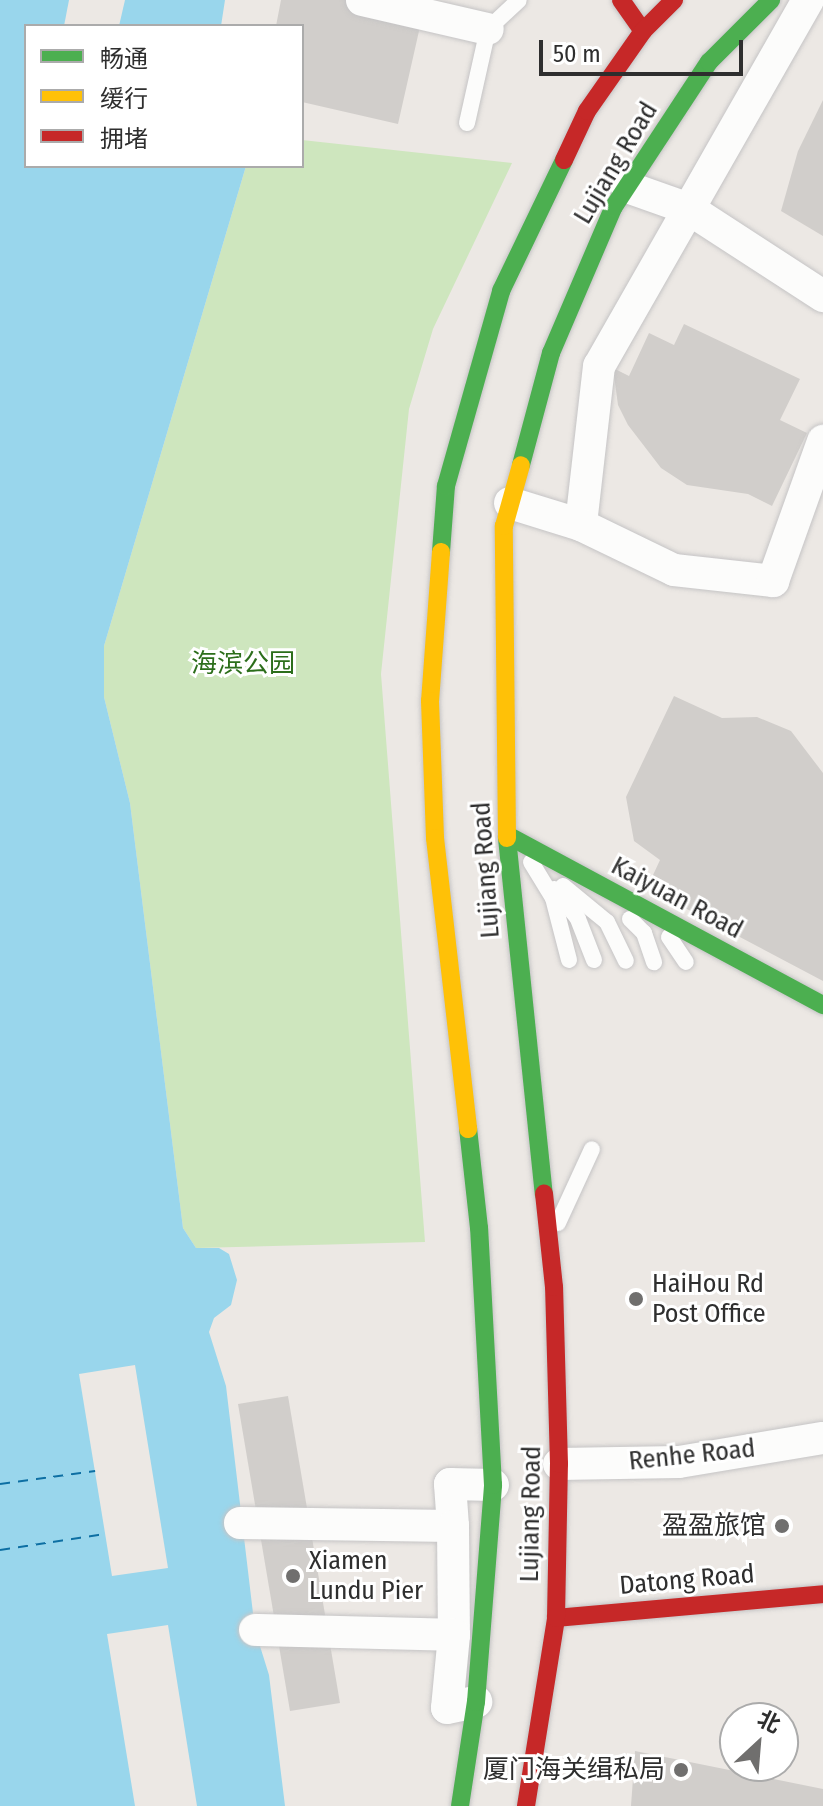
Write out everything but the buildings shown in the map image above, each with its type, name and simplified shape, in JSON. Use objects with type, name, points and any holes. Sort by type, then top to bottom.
[{"type":"main road","points":[[621,0],[643,31]]},
{"type":"main road","name":"Lujiang Road","points":[[460,1806],[476,1702],[493,1485],[479,1228],[435,838],[430,701],[446,486],[501,291],[587,111],[643,31],[674,0]]},
{"type":"main road","name":"Lujiang Road","points":[[526,1806],[556,1618],[559,1464],[549,1242],[507,835],[504,526],[551,353],[627,187],[709,62],[771,0]]},
{"type":"main road","name":"Kaiyuan Road","points":[[507,835],[823,1005]]},
{"type":"main road","name":"Datong Road","points":[[556,1618],[823,1594]]},
{"type":"street","points":[[362,0],[488,29]]},
{"type":"street","points":[[581,525],[599,366],[808,0]]},
{"type":"street","points":[[627,187],[689,209],[823,296]]},
{"type":"street","points":[[510,503],[581,525],[674,570],[773,581],[823,441]]},
{"type":"street","name":"Renhe Road","points":[[559,1464],[679,1462],[823,1438]]},
{"type":"street","points":[[476,1702],[447,1708],[454,1635],[450,1484],[493,1485]]},
{"type":"street","points":[[240,1523],[453,1526]]},
{"type":"street","points":[[255,1630],[454,1635]]},
{"type":"lane","points":[[467,123],[488,29],[519,0]]},
{"type":"lane","points":[[507,835],[578,919],[594,960]]},
{"type":"lane","points":[[532,864],[553,898],[569,960]]},
{"type":"lane","points":[[532,864],[607,922],[626,961]]},
{"type":"lane","points":[[582,876],[644,933],[654,962]]},
{"type":"lane","points":[[643,910],[686,962]]},
{"type":"lane","points":[[693,937],[711,963]]},
{"type":"lane","points":[[549,1242],[592,1149]]},
{"type":"green space","name":"海滨公园","points":[[304,140],[512,163],[433,329],[409,409],[381,674],[425,1242],[196,1248],[183,1228],[130,803],[104,697],[104,646],[245,168],[304,168]]},
{"type":"water","points":[[0,0],[225,0],[221,24],[24,24],[24,168],[245,168],[104,646],[104,697],[130,803],[183,1228],[196,1248],[219,1248],[229,1254],[237,1280],[231,1305],[214,1318],[209,1332],[226,1386],[255,1630],[269,1675],[285,1806],[0,1806]]},
{"type":"pier","points":[[69,0],[125,0],[119,24],[64,24]]},
{"type":"pier","points":[[135,1365],[168,1568],[112,1576],[79,1374]]},
{"type":"pier","points":[[168,1625],[197,1806],[135,1806],[107,1634]]},
{"type":"ferry route","points":[[0,1484],[95,1471]]},
{"type":"ferry route","points":[[0,1550],[105,1534]]},
{"type":"traffic: fast","points":[[521,465],[551,353],[613,208],[709,62],[771,0]]},
{"type":"traffic: fast","points":[[441,552],[446,486],[501,291],[564,160]]},
{"type":"traffic: fast","points":[[507,835],[823,1005]]},
{"type":"traffic: fast","points":[[507,838],[544,1194]]},
{"type":"traffic: fast","points":[[460,1806],[476,1702],[493,1485],[479,1228],[468,1129]]},
{"type":"traffic: slow","points":[[507,838],[504,526],[521,465]]},
{"type":"traffic: slow","points":[[441,552],[430,701],[435,838],[468,1129]]},
{"type":"traffic: jam","points":[[621,0],[643,31]]},
{"type":"traffic: jam","points":[[564,160],[587,111],[643,31],[674,0]]},
{"type":"traffic: jam","points":[[526,1806],[556,1618],[559,1464],[554,1287],[544,1194]]},
{"type":"traffic: jam","points":[[556,1618],[823,1594]]},
{"type":"place","name":"HaiHou Rd Post Office","points":[[636,1299]]},
{"type":"place","name":"盈盈旅馆","points":[[782,1526]]},
{"type":"place","name":"Xiamen Lundu Pier","points":[[293,1576]]},
{"type":"place","name":"厦门海关缉私局","points":[[681,1770]]}]
